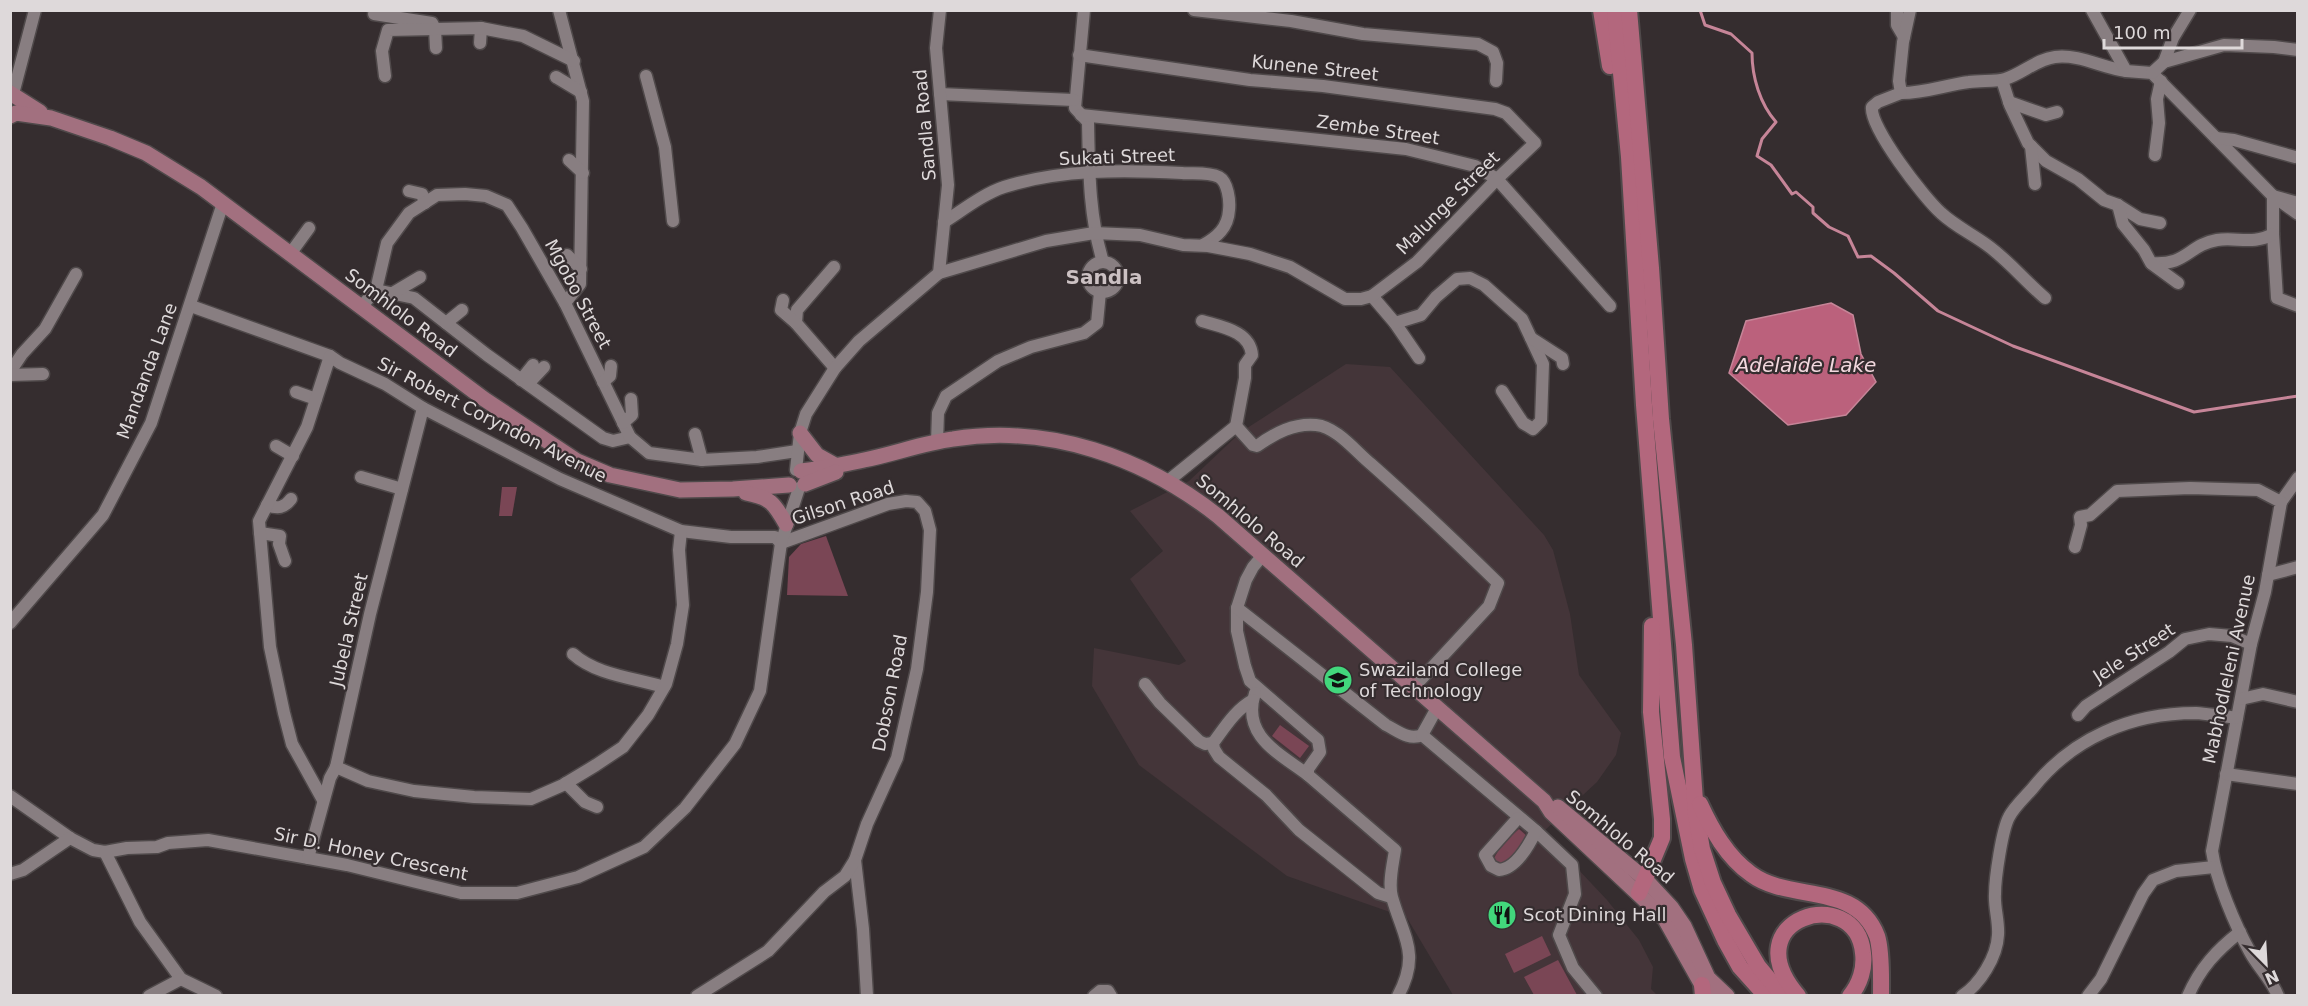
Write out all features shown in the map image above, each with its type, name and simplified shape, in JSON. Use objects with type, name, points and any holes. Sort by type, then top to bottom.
[{"type":"highway","points":[[1601,10],[1616,121],[1629,158]]},
{"type":"highway","points":[[1615,10],[1629,158],[1652,511],[1672,757],[1693,859],[1702,890],[1740,967],[1766,996]]},
{"type":"highway","points":[[1629,10],[1651,268],[1661,419],[1684,645],[1696,815],[1702,849],[1713,883],[1739,938],[1783,996]]},
{"type":"highway","points":[[1642,886],[1662,838],[1651,712],[1652,511]]},
{"type":"highway","points":[[1695,792],[1709,824],[1735,860],[1751,875],[1790,891],[1843,900],[1859,910],[1869,921],[1878,938],[1881,996]]},
{"type":"highway","points":[[1798,996],[1785,980],[1779,967],[1778,951],[1781,940],[1790,927],[1803,917],[1825,914],[1841,919],[1853,928],[1863,949],[1862,973],[1850,996]]},
{"type":"main road","name":"Somhlolo Road","points":[[14,104],[146,153],[223,203],[484,399],[577,461],[610,475],[680,490],[739,489],[795,480],[937,442],[982,436],[1035,437],[1059,441],[1125,460],[1168,481],[1194,497],[1263,555],[1544,801],[1551,813],[1678,916],[1708,978],[1727,996]]},
{"type":"main road","points":[[800,433],[817,455],[835,465]]},
{"type":"main road","name":"Somhlolo Road","points":[[795,480],[835,465],[864,461]]},
{"type":"main road","points":[[739,489],[770,501],[787,520]]},
{"type":"main road","name":"Somhlolo Road","points":[[1642,886],[1671,927],[1706,992]]},
{"type":"street","points":[[14,104],[35,10]]},
{"type":"street","points":[[559,10],[572,38],[574,61],[583,101],[580,284],[566,303]]},
{"type":"street","name":"Sandla Road","points":[[939,273],[948,170],[936,48],[940,10]]},
{"type":"street","points":[[1084,10],[1074,100],[1075,108],[1088,123],[1094,233],[1103,262]]},
{"type":"street","points":[[1194,10],[1291,21],[1363,34],[1478,44],[1493,52],[1497,63],[1496,81]]},
{"type":"street","points":[[1897,10],[1897,25],[1904,37]]},
{"type":"street","points":[[1901,93],[1899,81],[1910,10]]},
{"type":"street","points":[[2092,10],[2126,71]]},
{"type":"street","points":[[2155,155],[2159,123],[2156,77],[2173,38],[2190,10]]},
{"type":"street","points":[[374,14],[432,23],[435,29],[436,48]]},
{"type":"street","points":[[373,37],[388,30],[481,28],[523,36],[574,61]]},
{"type":"street","points":[[480,43],[481,28]]},
{"type":"street","points":[[385,76],[382,51],[388,30]]},
{"type":"street","points":[[2164,62],[2224,45],[2298,50]]},
{"type":"street","name":"Kunene Street","points":[[1079,56],[1250,80],[1323,86],[1495,109],[1506,112],[1535,143]]},
{"type":"street","points":[[2045,298],[1988,246],[1943,215],[1918,188],[1882,135],[1872,114],[1872,106],[1901,93],[1929,92],[1966,82],[2002,80],[2044,59],[2055,57],[2076,57],[2106,68],[2156,77],[2273,196],[2298,214]]},
{"type":"street","points":[[646,76],[664,147],[673,221]]},
{"type":"street","points":[[556,77],[581,92]]},
{"type":"street","points":[[2002,80],[2009,102],[2031,146],[2046,161],[2078,179],[2104,200],[2118,205],[2140,219],[2160,223]]},
{"type":"street","points":[[940,94],[1074,100]]},
{"type":"street","points":[[2009,102],[2046,115],[2057,112]]},
{"type":"street","name":"Zembe Street","points":[[1081,115],[1406,149],[1475,166],[1497,178],[1610,306]]},
{"type":"street","points":[[2216,138],[2234,140],[2295,157]]},
{"type":"street","name":"Malunge Street","points":[[1372,296],[1417,262],[1497,178],[1535,143]]},
{"type":"street","points":[[2031,146],[2035,184]]},
{"type":"street","points":[[569,160],[583,173]]},
{"type":"street","name":"Sukati Street","points":[[944,222],[1001,188],[1047,177],[1089,173],[1204,174],[1221,178],[1226,186],[1229,201],[1227,221],[1222,231],[1203,245]]},
{"type":"street","name":"Mgobo Street","points":[[362,307],[376,290],[387,243],[409,213],[437,195],[480,189],[486,196],[507,205],[566,303],[630,437],[649,453],[702,460],[757,457],[796,451]]},
{"type":"street","points":[[409,191],[422,194],[425,203]]},
{"type":"street","points":[[2273,196],[2298,203]]},
{"type":"street","points":[[2273,196],[2277,298],[2298,306]]},
{"type":"street","name":"Mandanda Lane","points":[[10,623],[103,515],[151,423],[223,203]]},
{"type":"street","points":[[2118,205],[2123,224],[2144,250],[2151,264],[2178,282]]},
{"type":"street","points":[[290,254],[309,228]]},
{"type":"street","points":[[795,480],[796,451],[806,414],[836,368],[858,341],[939,273],[1046,241],[1094,233],[1140,235],[1183,245],[1203,245],[1250,254],[1290,267],[1345,299],[1372,296],[1395,323],[1419,358]]},
{"type":"street","points":[[2151,264],[2168,265],[2185,257],[2198,247],[2217,240],[2264,239],[2273,234]]},
{"type":"street","points":[[567,255],[581,269]]},
{"type":"street","points":[[1103,262],[1114,266],[1117,270],[1118,282],[1111,291],[1100,292],[1090,286],[1088,276],[1093,266],[1103,262]]},
{"type":"street","points":[[796,323],[797,310],[834,267]]},
{"type":"street","points":[[10,373],[22,354],[45,329],[76,274]]},
{"type":"street","points":[[393,293],[420,277]]},
{"type":"street","points":[[1395,323],[1421,315],[1436,297],[1457,279],[1470,278],[1484,285],[1522,320],[1543,364],[1541,421],[1537,427],[1533,429],[1523,423],[1502,391]]},
{"type":"street","points":[[376,290],[414,298],[603,438],[613,441],[630,437]]},
{"type":"street","points":[[937,442],[938,413],[946,396],[999,361],[1031,347],[1084,333],[1097,323],[1100,292]]},
{"type":"street","points":[[783,300],[781,310],[796,323],[836,368]]},
{"type":"street","name":"Sir Robert Coryndon Avenue","points":[[191,306],[330,356],[385,384],[423,408],[560,479],[681,531],[731,537],[775,537],[781,543]]},
{"type":"street","points":[[446,323],[462,310]]},
{"type":"street","points":[[1168,481],[1236,426],[1245,378],[1245,365],[1252,356],[1251,347],[1243,336],[1202,321]]},
{"type":"street","points":[[1530,338],[1562,358],[1563,364]]},
{"type":"street","points":[[323,800],[292,744],[284,713],[270,647],[258,521],[307,427],[330,356]]},
{"type":"street","points":[[525,382],[538,366]]},
{"type":"street","points":[[603,382],[610,376],[611,366]]},
{"type":"street","points":[[10,373],[43,374]]},
{"type":"street","points":[[296,392],[316,399]]},
{"type":"street","points":[[623,423],[632,415],[631,399]]},
{"type":"street","name":"Jubela Street","points":[[308,858],[323,800],[336,767],[370,614],[423,408]]},
{"type":"street","points":[[1236,426],[1253,445],[1257,446],[1286,429],[1303,425],[1319,425],[1337,435],[1420,507],[1498,583],[1489,606],[1413,688]]},
{"type":"street","points":[[695,434],[702,460]]},
{"type":"street","points":[[276,446],[292,456]]},
{"type":"street","points":[[361,477],[402,489]]},
{"type":"street","points":[[2075,547],[2080,517],[2090,515],[2117,491],[2190,488],[2258,490],[2281,502],[2298,478]]},
{"type":"street","name":"Sir D. Honey Crescent","points":[[105,852],[208,840],[347,866],[461,893],[517,893],[578,877],[644,847],[685,808],[735,744],[760,690],[781,543],[795,480]]},
{"type":"street","points":[[267,505],[276,508],[286,505],[291,499]]},
{"type":"street","name":"Gilson Road","points":[[781,543],[888,504],[917,502]]},
{"type":"street","name":"Dobson Road","points":[[867,996],[864,940],[855,860],[867,824],[897,758],[917,669],[927,591],[930,530],[925,511],[917,502]]},
{"type":"street","name":"Mabhodleleni Avenue","points":[[2278,996],[2240,932],[2214,867],[2212,851],[2250,644],[2268,575],[2281,502]]},
{"type":"street","points":[[336,767],[368,781],[414,791],[474,797],[531,799],[566,783],[622,747],[648,715],[664,687],[677,644],[683,605],[679,550],[681,531]]},
{"type":"street","points":[[260,532],[280,536],[279,544],[285,561]]},
{"type":"street","points":[[1263,555],[1246,580],[1237,608],[1237,631],[1251,681],[1318,740],[1320,752],[1308,769],[1308,775]]},
{"type":"street","points":[[2268,575],[2298,567]]},
{"type":"street","points":[[1237,608],[1386,726],[1413,738],[1422,735],[1437,708]]},
{"type":"street","name":"Jele Street","points":[[2078,715],[2086,706],[2185,639],[2209,634],[2232,636],[2250,644]]},
{"type":"street","points":[[573,654],[602,670],[664,687]]},
{"type":"street","points":[[1145,684],[1160,703],[1198,741],[1205,744],[1213,743],[1243,706],[1252,700]]},
{"type":"street","points":[[1257,687],[1252,700],[1254,729],[1262,740],[1308,775],[1395,850],[1391,872],[1391,897],[1410,950],[1408,968],[1398,996]]},
{"type":"street","points":[[2241,699],[2263,694],[2298,702]]},
{"type":"street","points":[[1962,996],[1972,989],[1994,952],[1998,935],[1994,895],[2008,817],[2037,781],[2067,752],[2095,735],[2130,722],[2196,713],[2237,718]]},
{"type":"street","points":[[1422,735],[1536,831],[1572,865],[1575,894],[1559,935],[1574,968],[1596,996]]},
{"type":"street","points":[[1213,743],[1219,757],[1266,795],[1299,830],[1378,893],[1391,897]]},
{"type":"street","points":[[2226,774],[2298,784]]},
{"type":"street","points":[[566,783],[585,802],[597,807]]},
{"type":"street","points":[[10,796],[70,838],[93,850],[105,852],[140,922],[181,979],[216,996]]},
{"type":"street","points":[[1518,818],[1485,855],[1491,866],[1499,870],[1506,869],[1530,844],[1536,831]]},
{"type":"street","points":[[10,874],[23,870],[70,838]]},
{"type":"street","points":[[697,996],[768,951],[824,892],[845,876],[855,860]]},
{"type":"street","points":[[2088,996],[2101,980],[2152,880],[2176,871],[2214,867]]},
{"type":"street","points":[[2188,996],[2198,974],[2219,948],[2240,932]]},
{"type":"street","points":[[148,996],[181,979]]},
{"type":"street","points":[[1094,996],[1108,991],[1111,996]]},
{"type":"shaded area","name":"Swaziland College of Technology","points":[[1346,364],[1390,367],[1544,535],[1553,550],[1570,614],[1579,675],[1621,733],[1616,755],[1597,782],[1543,832],[1607,900],[1639,940],[1653,967],[1651,989],[1657,995],[1453,995],[1407,918],[1287,876],[1139,765],[1092,686],[1094,648],[1179,665],[1186,661],[1130,579],[1163,551],[1130,511],[1189,481],[1241,432]]},
{"type":"shaded area","points":[[502,487],[517,487],[512,516],[499,516]]},
{"type":"shaded area","points":[[826,536],[848,596],[787,595],[789,557],[801,544]]},
{"type":"shaded area","points":[[1280,725],[1309,746],[1300,758],[1272,736]]},
{"type":"shaded area","points":[[1519,829],[1530,839],[1504,866],[1495,864],[1493,860],[1502,844]]},
{"type":"shaded area","points":[[1542,936],[1551,955],[1514,973],[1505,954]]},
{"type":"shaded area","points":[[1558,960],[1577,995],[1534,995],[1524,977]]},
{"type":"water","name":"Adelaide Lake","points":[[1831,303],[1853,315],[1861,354],[1876,382],[1846,415],[1788,425],[1729,373],[1746,321]]},
{"type":"waterway","points":[[1700,10],[1705,25],[1731,34],[1752,53],[1758,90],[1776,122],[1762,139],[1757,156],[1771,165],[1792,194],[1796,192],[1813,207],[1813,213],[1829,227],[1848,236],[1858,257],[1871,256],[1938,311],[2013,346],[2194,412],[2298,396]]},
{"type":"place","name":"Swaziland College of Technology","points":[[1338,680]]},
{"type":"place","name":"Scot Dining Hall","points":[[1502,915]]},
{"type":"district","name":"Sandla","points":[[1104,277]]}]
